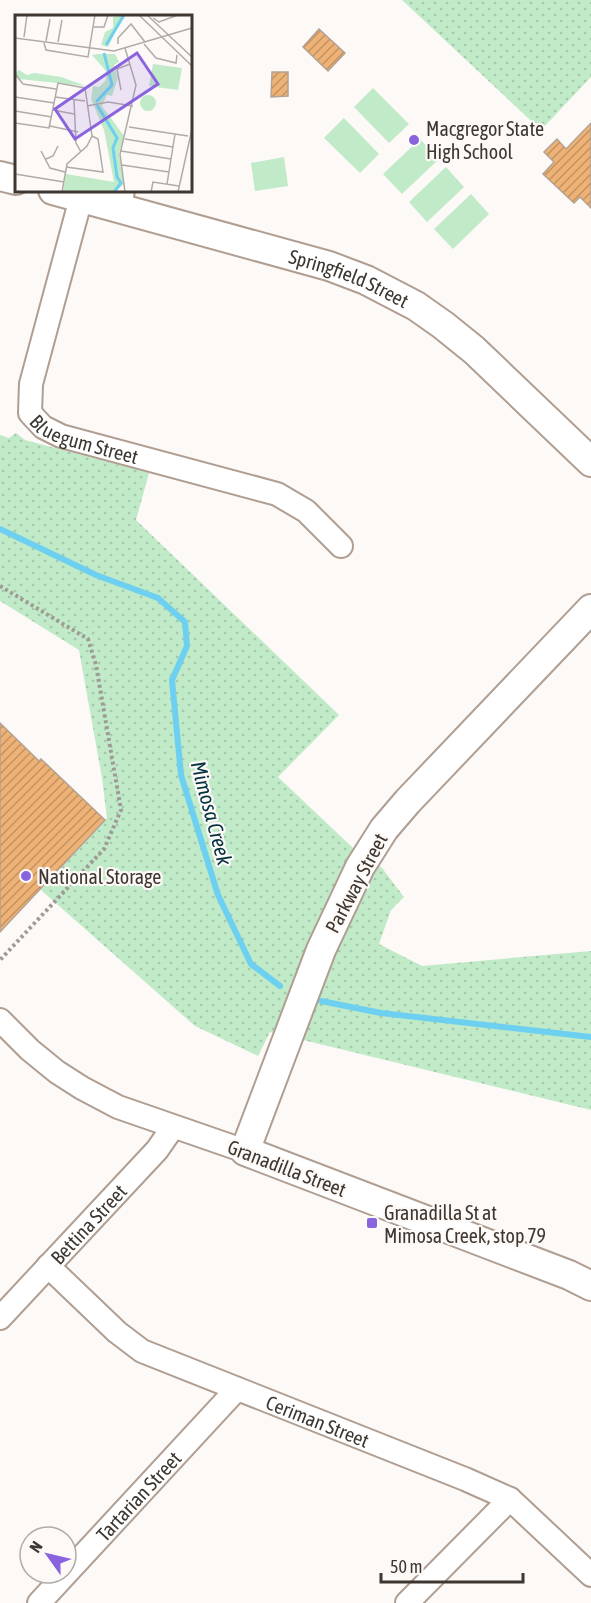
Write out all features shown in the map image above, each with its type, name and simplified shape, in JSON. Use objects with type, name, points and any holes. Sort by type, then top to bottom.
[{"type":"street","points":[[0,176],[15,180]]},
{"type":"street","name":"Springfield Street","points":[[60,192],[81,198],[122,200],[366,280],[416,306],[471,348],[591,462]]},
{"type":"street","name":"Bluegum Street","points":[[81,198],[31,384],[30,413],[43,427],[61,436],[277,494],[306,511],[341,546]]},
{"type":"street","name":"Parkway Street","points":[[245,1151],[321,950],[360,867],[384,829],[591,609]]},
{"type":"street","name":"Granadilla Street","points":[[0,1020],[30,1050],[57,1072],[118,1107],[245,1151],[558,1271],[591,1286]]},
{"type":"street","name":"Bettina Street","points":[[0,1318],[157,1150],[173,1126]]},
{"type":"street","name":"Ceriman Street","points":[[48,1266],[117,1332],[142,1351],[510,1499],[591,1575]]},
{"type":"street","name":"Tartarian Street","points":[[39,1603],[237,1389]]},
{"type":"street","points":[[407,1603],[510,1499]]},
{"type":"path","points":[[0,586],[88,639],[96,665],[121,810],[104,849],[0,960]]},
{"type":"green space","points":[[402,0],[591,0],[591,77],[541,130]]},
{"type":"green space","points":[[373,88],[409,124],[389,143],[354,107]]},
{"type":"green space","points":[[344,118],[379,154],[360,173],[324,138]]},
{"type":"green space","points":[[420,139],[439,159],[402,194],[383,174]]},
{"type":"green space","points":[[284,157],[288,186],[255,191],[251,163]]},
{"type":"green space","points":[[446,167],[464,187],[427,222],[409,202]]},
{"type":"green space","points":[[471,194],[489,214],[453,249],[434,229]]},
{"type":"green space","points":[[16,433],[25,440],[149,473],[136,520],[339,715],[278,777],[353,848],[382,868],[404,897],[391,910],[379,944],[422,966],[591,951],[591,1110],[270,1032],[258,1056],[195,1026],[41,890],[107,818],[79,650],[0,601],[0,435],[9,438]]},
{"type":"building","points":[[319,29],[345,53],[328,71],[303,47]]},
{"type":"building","points":[[272,72],[288,72],[288,96],[271,97]]},
{"type":"building","points":[[591,123],[591,208],[580,197],[574,203],[543,174],[554,162],[544,152],[557,139],[566,149]]},
{"type":"building","name":"National Storage","points":[[0,723],[105,820],[0,932]]},
{"type":"waterway","name":"Mimosa Creek","points":[[0,529],[96,575],[158,598],[185,622],[187,646],[172,680],[181,775],[218,895],[251,964],[280,986]]},
{"type":"waterway","name":"Mimosa Creek","points":[[321,1001],[381,1013],[591,1037]]},
{"type":"place","name":"Macgregor State High School","points":[[414,140]]},
{"type":"place","name":"National Storage","points":[[26,876]]},
{"type":"place","name":"Granadilla St at Mimosa Creek, stop 79","points":[[372,1223]]}]
